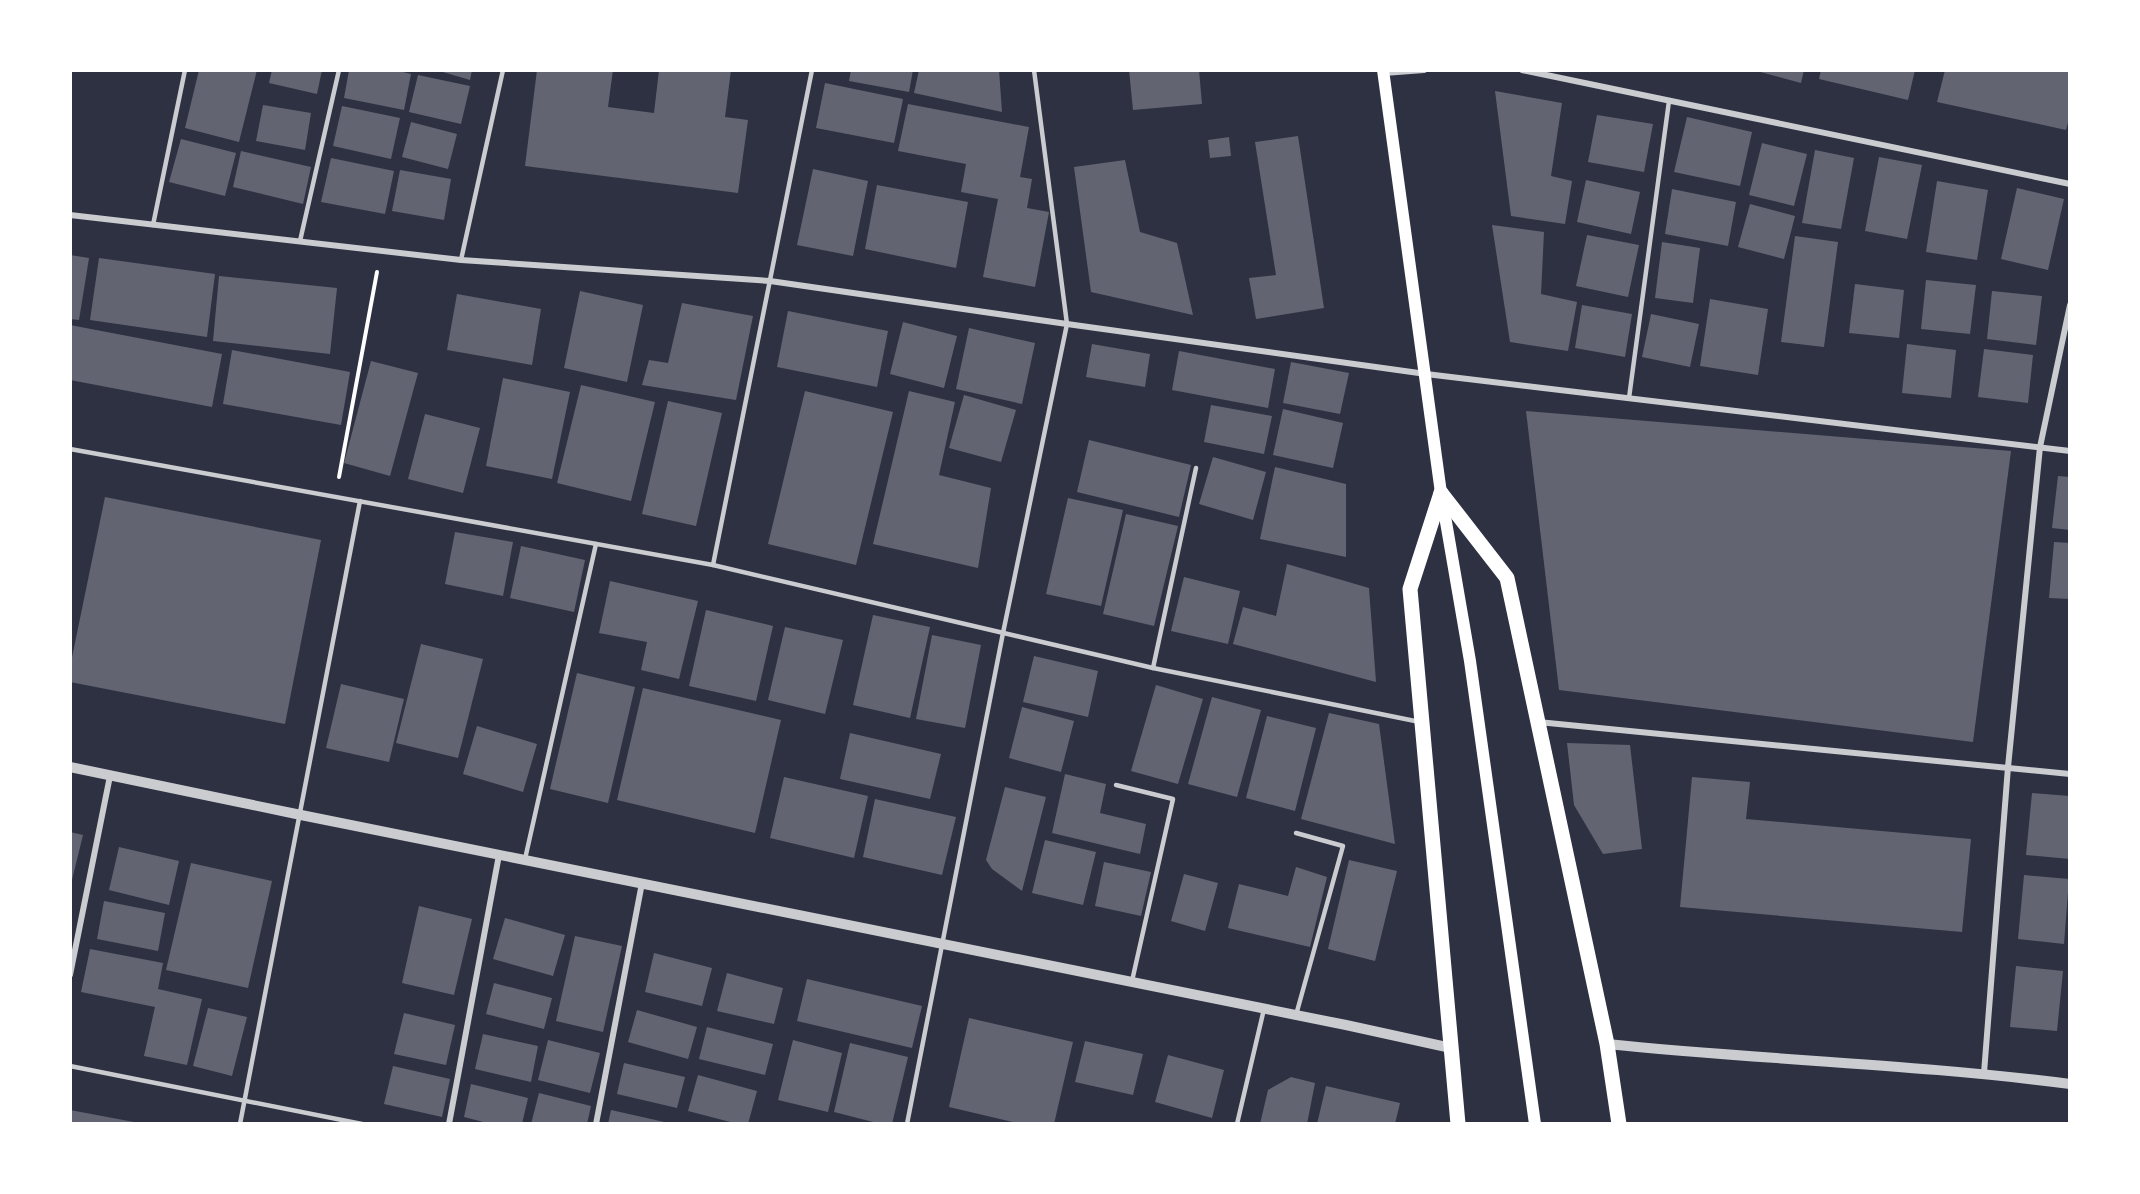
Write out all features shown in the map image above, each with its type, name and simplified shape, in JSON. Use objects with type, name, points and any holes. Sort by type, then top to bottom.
[{"type":"main road","points":[[1383,72],[1441,493],[1470,661],[1535,1124]]},
{"type":"main road","points":[[1441,493],[1410,589],[1458,1124]]},
{"type":"main road","points":[[1441,493],[1507,578],[1607,1044],[1619,1124]]},
{"type":"street","points":[[1383,72],[1424,70]]},
{"type":"street","points":[[1522,70],[2070,184]]},
{"type":"street","points":[[70,216],[461,260],[770,281],[1426,374],[2070,451]]},
{"type":"street","points":[[1984,1073],[2008,767],[2040,447],[2070,305]]},
{"type":"street","points":[[1538,722],[2070,774]]},
{"type":"street","points":[[70,767],[1132,981],[1451,1048]]},
{"type":"street","points":[[70,975],[110,776]]},
{"type":"street","points":[[449,1124],[499,854]]},
{"type":"street","points":[[596,1124],[642,883]]},
{"type":"street","points":[[1607,1044],[1660,1050],[1984,1073],[2070,1084]]},
{"type":"lane","points":[[153,225],[185,70]]},
{"type":"lane","points":[[300,241],[339,70]]},
{"type":"lane","points":[[461,260],[502,70]]},
{"type":"lane","points":[[712,565],[812,70]]},
{"type":"lane","points":[[907,1124],[1003,633],[1067,324],[1034,70]]},
{"type":"lane","points":[[1629,398],[1669,101]]},
{"type":"lane","points":[[70,449],[712,565],[1153,668],[1422,722]]},
{"type":"lane","points":[[1153,668],[1196,468]]},
{"type":"lane","points":[[240,1124],[360,501]]},
{"type":"lane","points":[[525,859],[596,544]]},
{"type":"lane","points":[[1116,785],[1173,799],[1132,981]]},
{"type":"lane","points":[[1296,833],[1343,846],[1296,1015]]},
{"type":"lane","points":[[1237,1124],[1264,1008]]},
{"type":"lane","points":[[70,1066],[362,1124]]},
{"type":"path","points":[[335,497],[381,250]]},
{"type":"building","points":[[199,70],[257,70],[239,142],[185,128]]},
{"type":"building","points":[[272,70],[322,70],[317,94],[269,83]]},
{"type":"building","points":[[349,70],[395,70],[411,74],[404,110],[344,98]]},
{"type":"building","points":[[436,70],[472,70],[470,80]]},
{"type":"building","points":[[537,70],[613,70],[608,107],[654,113],[659,70],[731,70],[725,117],[748,120],[738,193],[525,166]]},
{"type":"building","points":[[851,70],[913,70],[909,92],[849,81]]},
{"type":"building","points":[[919,70],[999,70],[1002,112],[914,93]]},
{"type":"building","points":[[1129,70],[1199,70],[1202,104],[1133,110]]},
{"type":"building","points":[[1753,70],[1804,70],[1801,83]]},
{"type":"building","points":[[1821,70],[1915,70],[1908,100],[1819,79]]},
{"type":"building","points":[[1945,70],[2070,70],[2070,115],[2066,130],[1937,102]]},
{"type":"building","points":[[418,75],[470,86],[461,124],[409,112]]},
{"type":"building","points":[[825,83],[903,99],[894,143],[816,128]]},
{"type":"building","points":[[1495,91],[1562,103],[1551,176],[1572,181],[1565,224],[1511,216]]},
{"type":"building","points":[[908,104],[1029,127],[1020,177],[1032,179],[1027,208],[1049,212],[1035,287],[983,277],[998,199],[961,192],[966,164],[898,151]]},
{"type":"building","points":[[263,105],[311,113],[305,150],[256,141]]},
{"type":"building","points":[[342,106],[400,118],[391,159],[333,146]]},
{"type":"building","points":[[1597,115],[1653,124],[1644,172],[1588,162]]},
{"type":"building","points":[[1687,117],[1752,132],[1740,186],[1674,172]]},
{"type":"building","points":[[411,122],[457,134],[448,169],[402,157]]},
{"type":"building","points":[[1298,136],[1324,308],[1256,319],[1249,278],[1276,275],[1255,142]]},
{"type":"building","points":[[1229,137],[1231,156],[1210,158],[1208,140]]},
{"type":"building","points":[[181,139],[236,153],[225,196],[169,182]]},
{"type":"building","points":[[1762,143],[1807,154],[1794,206],[1749,195]]},
{"type":"building","points":[[1815,150],[1854,158],[1841,229],[1802,223]]},
{"type":"building","points":[[241,151],[311,167],[303,204],[233,187]]},
{"type":"building","points":[[1879,157],[1922,165],[1907,239],[1865,231]]},
{"type":"building","points":[[331,158],[394,171],[385,214],[321,202]]},
{"type":"building","points":[[1125,160],[1140,232],[1177,243],[1193,315],[1091,292],[1074,167]]},
{"type":"building","points":[[813,169],[868,181],[853,256],[797,245]]},
{"type":"building","points":[[400,170],[451,179],[444,220],[392,211]]},
{"type":"building","points":[[1586,180],[1640,192],[1631,234],[1577,222]]},
{"type":"building","points":[[1937,181],[1988,190],[1977,260],[1926,252]]},
{"type":"building","points":[[877,185],[968,202],[956,268],[865,249]]},
{"type":"building","points":[[2017,188],[2064,199],[2048,270],[2001,259]]},
{"type":"building","points":[[1672,189],[1736,202],[1728,246],[1665,234]]},
{"type":"building","points":[[1750,204],[1795,216],[1784,259],[1738,247]]},
{"type":"building","points":[[1492,225],[1544,232],[1541,294],[1577,302],[1568,351],[1510,342]]},
{"type":"building","points":[[1587,235],[1639,245],[1628,297],[1576,286]]},
{"type":"building","points":[[1795,236],[1838,242],[1824,347],[1781,342]]},
{"type":"building","points":[[1662,242],[1700,248],[1693,303],[1655,298]]},
{"type":"building","points":[[70,255],[89,258],[79,320],[70,319]]},
{"type":"building","points":[[99,258],[215,274],[207,337],[90,320]]},
{"type":"building","points":[[219,276],[337,288],[330,354],[213,341]]},
{"type":"building","points":[[1926,280],[1976,285],[1970,334],[1921,329]]},
{"type":"building","points":[[1855,284],[1904,290],[1899,338],[1849,333]]},
{"type":"building","points":[[580,291],[643,305],[627,382],[564,368]]},
{"type":"building","points":[[1992,291],[2042,296],[2036,345],[1987,339]]},
{"type":"building","points":[[457,294],[541,309],[532,365],[447,350]]},
{"type":"building","points":[[1710,299],[1768,309],[1758,375],[1700,366]]},
{"type":"building","points":[[682,303],[753,316],[736,400],[642,385],[649,360],[668,363]]},
{"type":"building","points":[[1582,305],[1632,314],[1625,357],[1575,348]]},
{"type":"building","points":[[788,311],[888,331],[877,387],[777,367]]},
{"type":"building","points":[[1651,314],[1699,324],[1690,367],[1642,357]]},
{"type":"building","points":[[903,322],[957,336],[944,388],[890,374]]},
{"type":"building","points":[[70,325],[222,354],[212,407],[70,380]]},
{"type":"building","points":[[969,328],[1035,343],[1022,404],[956,389]]},
{"type":"building","points":[[1092,344],[1150,354],[1145,387],[1086,377]]},
{"type":"building","points":[[1907,344],[1956,350],[1951,398],[1902,393]]},
{"type":"building","points":[[1984,349],[2033,355],[2028,403],[1978,397]]},
{"type":"building","points":[[232,350],[350,372],[341,425],[223,404]]},
{"type":"building","points":[[1179,351],[1275,369],[1268,408],[1172,390]]},
{"type":"building","points":[[371,361],[418,373],[390,476],[344,463]]},
{"type":"building","points":[[1291,362],[1349,373],[1340,414],[1283,403]]},
{"type":"building","points":[[503,378],[570,392],[552,479],[486,466]]},
{"type":"building","points":[[581,385],[655,402],[631,501],[557,483]]},
{"type":"building","points":[[805,391],[893,412],[856,565],[768,544]]},
{"type":"building","points":[[909,391],[955,402],[939,475],[991,488],[978,568],[873,544]]},
{"type":"building","points":[[964,395],[1016,410],[1001,462],[949,448]]},
{"type":"building","points":[[668,401],[722,413],[696,526],[642,514]]},
{"type":"building","points":[[1211,405],[1272,416],[1264,454],[1204,442]]},
{"type":"building","points":[[1283,409],[1343,423],[1333,468],[1273,455]]},
{"type":"building","points":[[1526,411],[2011,451],[1973,742],[1559,690]]},
{"type":"building","points":[[425,414],[480,428],[463,493],[408,479]]},
{"type":"building","points":[[1089,440],[1191,465],[1179,517],[1077,492]]},
{"type":"building","points":[[1213,457],[1266,472],[1253,520],[1199,504]]},
{"type":"building","points":[[1275,467],[1346,484],[1346,557],[1260,539]]},
{"type":"building","points":[[2058,476],[2070,477],[2070,530],[2052,528]]},
{"type":"building","points":[[105,497],[321,540],[285,724],[70,682],[70,667]]},
{"type":"building","points":[[1068,498],[1123,510],[1101,606],[1046,594]]},
{"type":"building","points":[[1126,514],[1178,526],[1154,626],[1103,614]]},
{"type":"building","points":[[455,532],[513,542],[503,596],[445,584]]},
{"type":"building","points":[[2054,542],[2070,543],[2070,599],[2049,598]]},
{"type":"building","points":[[521,546],[585,560],[574,612],[510,598]]},
{"type":"building","points":[[1287,564],[1369,588],[1376,682],[1233,644],[1243,607],[1276,616]]},
{"type":"building","points":[[1184,577],[1240,591],[1228,644],[1171,631]]},
{"type":"building","points":[[610,581],[698,601],[679,679],[641,670],[647,642],[599,633]]},
{"type":"building","points":[[706,610],[773,626],[756,701],[689,686]]},
{"type":"building","points":[[873,615],[930,627],[910,718],[853,705]]},
{"type":"building","points":[[785,627],[843,640],[825,714],[768,700]]},
{"type":"building","points":[[932,635],[981,645],[965,728],[916,719]]},
{"type":"building","points":[[421,644],[483,659],[458,758],[396,743]]},
{"type":"building","points":[[1034,656],[1098,671],[1088,717],[1023,702]]},
{"type":"building","points":[[577,673],[635,687],[608,803],[550,789]]},
{"type":"building","points":[[341,684],[404,699],[389,762],[326,748]]},
{"type":"building","points":[[1156,685],[1203,699],[1178,784],[1131,771]]},
{"type":"building","points":[[643,688],[781,720],[755,833],[617,800]]},
{"type":"building","points":[[1212,697],[1261,710],[1237,797],[1188,784]]},
{"type":"building","points":[[1022,707],[1074,721],[1061,772],[1009,758]]},
{"type":"building","points":[[1329,713],[1379,724],[1395,844],[1301,819]]},
{"type":"building","points":[[1267,716],[1316,728],[1295,811],[1246,798]]},
{"type":"building","points":[[477,726],[537,744],[523,792],[463,774]]},
{"type":"building","points":[[850,733],[941,754],[930,799],[840,779]]},
{"type":"building","points":[[1567,743],[1630,745],[1642,849],[1603,854],[1574,805]]},
{"type":"building","points":[[1065,774],[1106,784],[1100,813],[1146,824],[1140,854],[1052,833]]},
{"type":"building","points":[[784,777],[868,796],[854,858],[770,838]]},
{"type":"building","points":[[1692,777],[1750,782],[1746,819],[1971,839],[1962,932],[1680,907]]},
{"type":"building","points":[[1005,787],[1046,797],[1022,891],[992,869],[986,860]]},
{"type":"building","points":[[2032,793],[2070,796],[2070,859],[2026,855]]},
{"type":"building","points":[[875,799],[956,817],[942,875],[863,857]]},
{"type":"building","points":[[70,832],[83,835],[71,884],[70,884]]},
{"type":"building","points":[[1045,840],[1096,852],[1083,905],[1032,893]]},
{"type":"building","points":[[119,847],[179,861],[169,905],[109,890]]},
{"type":"building","points":[[1349,860],[1397,871],[1375,961],[1328,949]]},
{"type":"building","points":[[1104,862],[1151,872],[1141,916],[1095,906]]},
{"type":"building","points":[[191,863],[272,881],[248,988],[166,970]]},
{"type":"building","points":[[1296,867],[1327,877],[1310,947],[1228,928],[1239,884],[1288,896]]},
{"type":"building","points":[[1184,874],[1218,883],[1205,931],[1171,921]]},
{"type":"building","points":[[2024,875],[2069,879],[2064,944],[2018,939]]},
{"type":"building","points":[[104,901],[165,913],[158,951],[97,939]]},
{"type":"building","points":[[419,906],[472,919],[454,995],[402,983]]},
{"type":"building","points":[[505,918],[565,935],[553,976],[493,959]]},
{"type":"building","points":[[575,936],[622,946],[603,1032],[556,1021]]},
{"type":"building","points":[[90,949],[163,963],[158,989],[202,999],[187,1065],[144,1056],[155,1007],[81,992]]},
{"type":"building","points":[[654,953],[712,968],[702,1006],[645,992]]},
{"type":"building","points":[[2016,966],[2063,971],[2057,1031],[2010,1027]]},
{"type":"building","points":[[727,973],[783,988],[774,1024],[717,1011]]},
{"type":"building","points":[[807,979],[922,1006],[912,1048],[797,1021]]},
{"type":"building","points":[[494,983],[552,998],[544,1029],[486,1014]]},
{"type":"building","points":[[208,1008],[247,1017],[232,1076],[193,1066]]},
{"type":"building","points":[[637,1010],[697,1027],[688,1059],[628,1042]]},
{"type":"building","points":[[404,1013],[455,1025],[446,1065],[394,1054]]},
{"type":"building","points":[[969,1018],[1073,1042],[1054,1124],[1021,1124],[949,1107]]},
{"type":"building","points":[[707,1027],[773,1044],[765,1075],[699,1059]]},
{"type":"building","points":[[483,1034],[538,1046],[531,1082],[475,1069]]},
{"type":"building","points":[[548,1040],[600,1053],[590,1093],[538,1080]]},
{"type":"building","points":[[793,1040],[842,1053],[828,1112],[778,1100]]},
{"type":"building","points":[[1085,1041],[1143,1054],[1133,1095],[1075,1082]]},
{"type":"building","points":[[850,1043],[908,1057],[892,1124],[881,1124],[834,1112]]},
{"type":"building","points":[[1168,1055],[1224,1070],[1212,1118],[1155,1102]]},
{"type":"building","points":[[624,1063],[685,1077],[677,1108],[617,1094]]},
{"type":"building","points":[[393,1066],[450,1079],[442,1117],[384,1104]]},
{"type":"building","points":[[698,1075],[757,1091],[748,1124],[738,1124],[688,1111]]},
{"type":"building","points":[[1291,1077],[1315,1083],[1307,1124],[1260,1124],[1268,1090]]},
{"type":"building","points":[[471,1084],[528,1098],[522,1124],[491,1124],[464,1117]]},
{"type":"building","points":[[1326,1086],[1400,1103],[1395,1124],[1317,1124]]},
{"type":"building","points":[[539,1093],[591,1106],[587,1124],[531,1124]]},
{"type":"building","points":[[70,1110],[134,1122],[134,1124],[70,1124]]},
{"type":"building","points":[[611,1110],[669,1123],[608,1124]]}]
